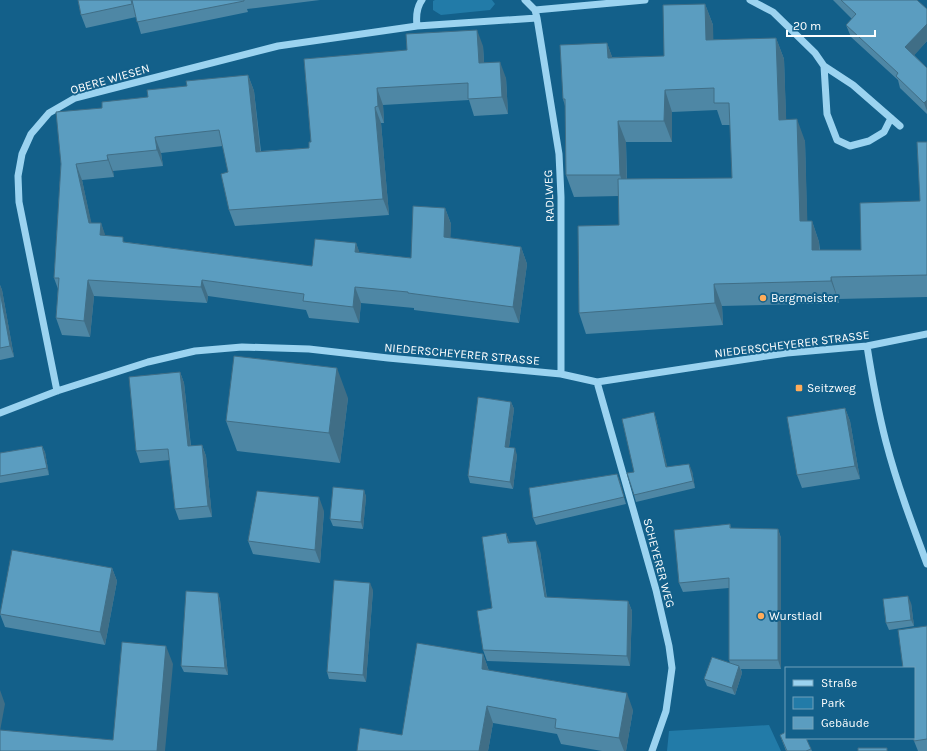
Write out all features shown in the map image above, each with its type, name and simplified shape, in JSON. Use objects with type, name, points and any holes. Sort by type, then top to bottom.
[{"type":"street","points":[[417,26],[416,15],[418,4],[422,0]]},
{"type":"street","points":[[525,0],[535,10],[537,18]]},
{"type":"street","points":[[535,10],[645,0]]},
{"type":"street","points":[[750,0],[773,12],[815,53],[824,66],[853,85],[900,126]]},
{"type":"street","name":"OBERE WIESEN","points":[[57,391],[19,202],[18,176],[22,154],[31,134],[49,113],[75,98],[278,46],[417,26],[537,18]]},
{"type":"street","name":"RADLWEG","points":[[537,18],[559,154],[561,197],[561,374]]},
{"type":"street","points":[[824,66],[827,114],[837,140],[850,146],[869,141],[884,132],[891,118]]},
{"type":"street","name":"NIEDERSCHEYERER STRASSE","points":[[0,413],[57,391],[148,362],[195,351],[242,347],[309,349],[561,374],[597,382],[787,353],[867,346],[927,334]]},
{"type":"street","points":[[867,346],[875,394],[886,442],[900,489],[927,564]]},
{"type":"street","name":"SCHEYERER WEG","points":[[597,382],[656,590],[669,646],[672,668],[670,690],[666,711],[652,751]]},
{"type":"green space","points":[[492,0],[495,4],[490,10],[441,15],[433,10],[433,1]]},
{"type":"green space","points":[[769,725],[781,751],[667,751],[669,731]]},
{"type":"building","points":[[78,0],[131,0],[132,4],[81,15]]},
{"type":"building","points":[[132,0],[244,0],[244,1],[137,22]]},
{"type":"building","points":[[841,0],[917,0],[927,9],[927,24],[905,47],[927,68],[927,100],[924,103],[896,76],[898,73],[846,25],[856,14]]},
{"type":"building","points":[[705,4],[706,40],[776,38],[779,120],[797,119],[800,221],[812,221],[812,250],[861,250],[860,203],[920,201],[917,142],[927,142],[927,275],[831,277],[831,281],[714,284],[715,303],[579,313],[578,226],[619,225],[618,179],[732,178],[729,103],[714,103],[714,88],[665,90],[664,121],[618,121],[620,175],[566,175],[565,99],[563,99],[560,45],[607,43],[608,58],[664,56],[663,5]]},
{"type":"building","points":[[477,30],[479,63],[500,62],[502,97],[468,99],[468,83],[377,88],[378,106],[375,107],[383,199],[229,210],[221,174],[228,172],[219,130],[155,137],[157,150],[107,155],[108,160],[76,164],[89,223],[101,223],[100,235],[123,237],[123,242],[312,266],[315,239],[356,243],[355,252],[411,258],[413,206],[445,208],[444,237],[521,247],[513,307],[408,292],[355,287],[353,307],[303,301],[304,294],[202,280],[201,287],[88,280],[84,321],[56,318],[59,278],[54,278],[61,164],[56,112],[102,108],[102,102],[148,97],[147,90],[187,86],[186,81],[248,75],[256,152],[309,148],[309,142],[311,142],[304,59],[407,50],[406,34]]},
{"type":"building","points":[[0,292],[10,346],[0,348]]},
{"type":"building","points":[[234,356],[337,368],[329,433],[226,421]]},
{"type":"building","points":[[180,372],[188,446],[202,445],[208,506],[175,509],[168,449],[136,451],[129,377]]},
{"type":"building","points":[[478,397],[511,402],[505,447],[515,448],[510,482],[468,476]]},
{"type":"building","points":[[845,408],[855,466],[797,475],[787,417]]},
{"type":"building","points":[[654,412],[666,467],[689,464],[693,481],[634,495],[627,473],[634,472],[622,419]]},
{"type":"building","points":[[42,446],[47,468],[0,476],[0,453]]},
{"type":"building","points":[[617,474],[624,497],[533,518],[529,488]]},
{"type":"building","points":[[333,487],[364,490],[361,522],[330,519]]},
{"type":"building","points":[[257,491],[319,497],[315,550],[248,541]]},
{"type":"building","points":[[730,524],[730,528],[778,529],[778,660],[729,660],[729,578],[679,583],[674,530]]},
{"type":"building","points":[[506,533],[508,543],[536,541],[545,597],[628,601],[627,656],[483,650],[477,611],[492,608],[482,537]]},
{"type":"building","points":[[12,550],[112,568],[100,632],[0,614]]},
{"type":"building","points":[[334,580],[370,583],[363,675],[327,672]]},
{"type":"building","points":[[186,591],[218,593],[225,668],[181,666]]},
{"type":"building","points":[[908,596],[911,620],[886,623],[883,599]]},
{"type":"building","points":[[927,626],[927,739],[914,741],[915,667],[903,667],[898,630]]},
{"type":"building","points":[[122,642],[166,646],[157,751],[0,751],[0,730],[113,740]]},
{"type":"building","points":[[417,643],[483,654],[482,669],[627,693],[619,738],[555,728],[556,719],[487,706],[479,751],[357,751],[360,728],[402,735]]},
{"type":"building","points":[[712,657],[739,666],[732,688],[704,679]]},
{"type":"building","points":[[785,732],[785,739],[806,739],[811,749],[806,751],[787,751],[780,735]]},
{"type":"building","points":[[858,748],[887,748],[887,751],[858,751]]},
{"type":"place","name":"Bergmeister","points":[[763,298]]},
{"type":"place","name":"Seitzweg","points":[[799,388]]},
{"type":"place","name":"Wurstladl","points":[[761,616]]}]
